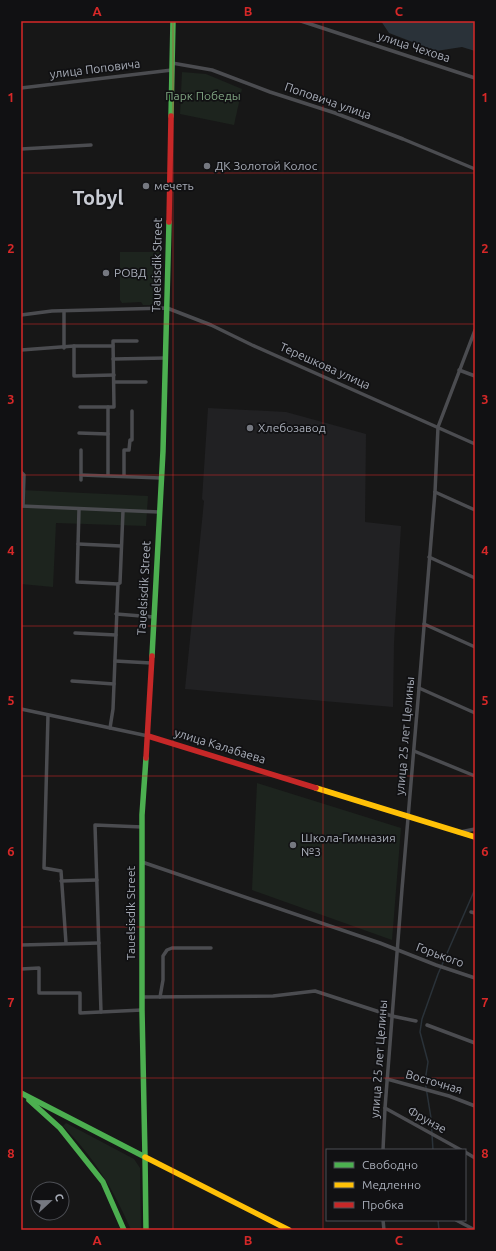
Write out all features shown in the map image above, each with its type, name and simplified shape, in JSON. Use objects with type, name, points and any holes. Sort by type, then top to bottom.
[{"type":"main road","name":"Tauelsisdik Street","points":[[146,1230],[142,1010],[142,827],[148,736],[166,358],[173,21]]},
{"type":"main road","name":"улица Калабаева","points":[[148,736],[475,837]]},
{"type":"main road","points":[[21,1093],[289,1230]]},
{"type":"main road","points":[[21,1093],[60,1128],[103,1182],[124,1230]]},
{"type":"street","name":"улица Чехова","points":[[301,21],[475,78]]},
{"type":"street","name":"Поповича улица","points":[[172,63],[212,70],[270,92],[379,129],[475,168]]},
{"type":"street","name":"улица Поповича","points":[[21,88],[172,70]]},
{"type":"street","points":[[21,149],[91,145]]},
{"type":"street","points":[[21,315],[64,311],[167,308]]},
{"type":"street","name":"Терешкова улица","points":[[167,308],[211,325],[252,345],[475,444]]},
{"type":"street","points":[[64,311],[64,348]]},
{"type":"street","name":"улица 25 лет Целины","points":[[383,1149],[384,1108],[409,816],[438,427],[475,330]]},
{"type":"street","points":[[80,407],[114,407],[113,341],[137,341]]},
{"type":"street","points":[[74,346],[74,376],[114,375]]},
{"type":"street","points":[[21,350],[64,348],[74,346],[113,346]]},
{"type":"street","points":[[113,358],[166,358]]},
{"type":"street","points":[[459,370],[475,376]]},
{"type":"street","points":[[114,382],[146,382]]},
{"type":"street","points":[[108,407],[108,476]]},
{"type":"street","points":[[124,476],[124,450],[129,450],[130,440],[132,440],[132,411]]},
{"type":"street","points":[[79,433],[108,434]]},
{"type":"street","points":[[81,450],[81,480]]},
{"type":"street","points":[[21,472],[24,475],[22,506],[159,512]]},
{"type":"street","points":[[81,475],[161,478]]},
{"type":"street","points":[[434,492],[475,510]]},
{"type":"street","points":[[79,509],[77,582],[118,584]]},
{"type":"street","points":[[110,728],[113,709],[116,614],[118,584],[120,583],[123,510]]},
{"type":"street","points":[[78,544],[121,546]]},
{"type":"street","points":[[429,557],[475,578]]},
{"type":"street","points":[[116,614],[154,617]]},
{"type":"street","points":[[424,624],[475,647]]},
{"type":"street","points":[[75,633],[116,635]]},
{"type":"street","points":[[115,661],[151,663]]},
{"type":"street","points":[[72,681],[114,684]]},
{"type":"street","points":[[419,688],[475,713]]},
{"type":"street","name":"улица Калабаева","points":[[21,709],[148,736]]},
{"type":"street","points":[[48,714],[44,868],[62,870],[66,943]]},
{"type":"street","points":[[414,750],[475,776]]},
{"type":"street","points":[[101,1012],[95,826],[142,827]]},
{"type":"street","points":[[459,832],[475,829]]},
{"type":"street","name":"Горького","points":[[142,862],[380,943],[436,965],[475,978]]},
{"type":"street","points":[[62,881],[97,880]]},
{"type":"street","points":[[21,944],[99,943]]},
{"type":"street","points":[[160,997],[163,980],[162,956],[166,950],[172,948],[211,948]]},
{"type":"street","points":[[21,968],[39,968],[39,993],[80,993],[80,1013],[142,1010]]},
{"type":"street","points":[[142,998],[273,996],[315,991],[392,1016],[416,1021]]},
{"type":"street","points":[[427,1025],[475,1043]]},
{"type":"street","name":"Восточная","points":[[387,1079],[449,1096],[475,1106]]},
{"type":"street","name":"Фрунзе","points":[[384,1108],[459,1149]]},
{"type":"street","points":[[466,1153],[475,1158]]},
{"type":"street","points":[[458,1221],[475,1230]]},
{"type":"shaded area","points":[[381,21],[475,21],[475,51],[462,47],[436,51],[389,33]]},
{"type":"shaded area","points":[[208,408],[286,412],[366,434],[365,522],[401,526],[394,643],[393,707],[185,689],[204,501],[202,499]]},
{"type":"green space","name":"Парк Победы","points":[[182,72],[206,74],[242,89],[234,125],[180,114]]},
{"type":"green space","points":[[120,252],[162,253],[162,297],[159,302],[149,305],[143,305],[141,302],[122,303],[120,300]]},
{"type":"green space","points":[[21,490],[148,496],[146,526],[56,523],[53,587],[21,584]]},
{"type":"green space","points":[[257,783],[401,828],[392,940],[252,890]]},
{"type":"green space","points":[[66,1123],[134,1159],[140,1168],[141,1230],[131,1230],[110,1187],[85,1150],[63,1126]]},
{"type":"waterway","points":[[433,1149],[431,1118],[425,1081],[428,1062],[420,1032],[422,1019],[438,974],[475,889]]},
{"type":"waterway","points":[[438,1221],[439,1230]]},
{"type":"traffic: fast","points":[[171,116],[173,21]]},
{"type":"traffic: fast","points":[[152,656],[163,451],[169,222]]},
{"type":"traffic: fast","points":[[145,1157],[142,1010],[142,815],[146,758]]},
{"type":"traffic: fast","points":[[21,1093],[145,1157],[146,1230]]},
{"type":"traffic: fast","points":[[29,1100],[60,1128],[103,1182],[124,1230]]},
{"type":"traffic: slow","points":[[316,788],[475,837]]},
{"type":"traffic: slow","points":[[145,1157],[289,1230]]},
{"type":"traffic: jam","points":[[169,222],[171,116]]},
{"type":"traffic: jam","points":[[146,758],[152,656]]},
{"type":"traffic: jam","points":[[148,736],[316,788]]},
{"type":"place","name":"ДК Золотой Колос","points":[[207,166]]},
{"type":"place","name":"мечеть","points":[[146,186]]},
{"type":"place","name":"РОВД","points":[[106,273]]},
{"type":"place","name":"Хлебозавод","points":[[250,428]]},
{"type":"place","name":"Школа-Гимназия №3","points":[[293,845]]},
{"type":"district","name":"Tobyl","points":[[98,198]]}]
